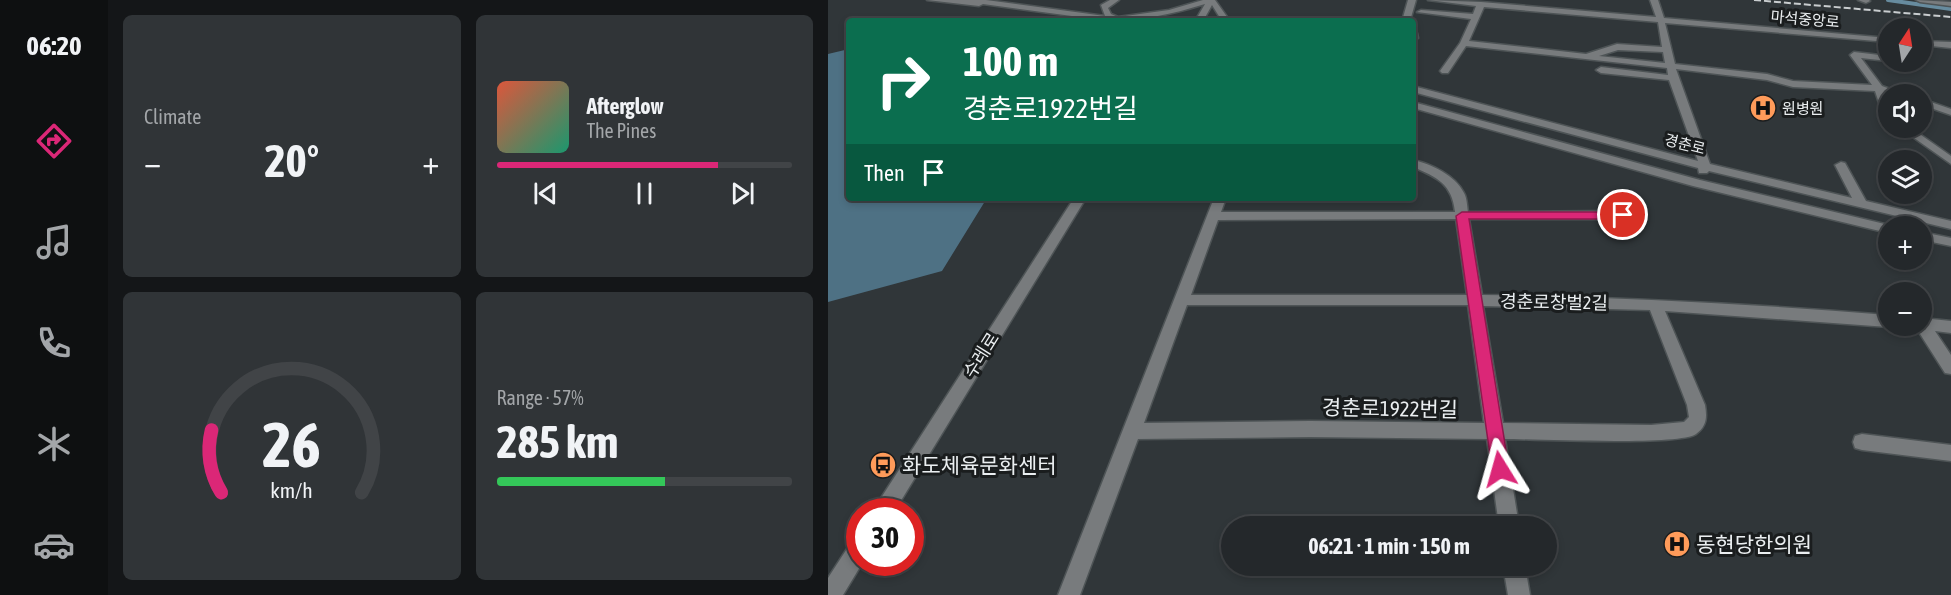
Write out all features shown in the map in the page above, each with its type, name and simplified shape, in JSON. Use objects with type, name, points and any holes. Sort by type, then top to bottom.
[{"type":"street","points":[[931,0],[1007,6],[1106,18]]},
{"type":"street","points":[[970,0],[1007,6],[1021,0]]},
{"type":"street","points":[[1115,0],[1104,7],[1108,15],[1116,18]]},
{"type":"street","points":[[1407,18],[1412,0]]},
{"type":"street","name":"마석중앙로","points":[[1432,0],[1878,39]]},
{"type":"street","points":[[1654,0],[1661,20],[1673,78],[1705,166],[1697,183]]},
{"type":"street","points":[[1920,0],[1951,4]]},
{"type":"street","points":[[1133,18],[1210,2]]},
{"type":"street","points":[[1210,2],[1221,11],[1224,18]]},
{"type":"street","points":[[1201,18],[1210,2]]},
{"type":"street","points":[[1445,71],[1464,43],[1481,4]]},
{"type":"street","points":[[1421,12],[1476,17]]},
{"type":"street","points":[[1091,16],[1095,18]]},
{"type":"street","points":[[1853,37],[1866,56]]},
{"type":"street","points":[[1464,43],[1583,58],[1767,76],[1793,84],[1878,88]]},
{"type":"street","points":[[1932,44],[1951,45]]},
{"type":"street","points":[[1583,58],[1617,46],[1667,50]]},
{"type":"street","points":[[1878,57],[1854,55],[1878,87]]},
{"type":"street","points":[[1600,70],[1673,78]]},
{"type":"street","name":"경춘로","points":[[1416,90],[1705,166],[1951,225]]},
{"type":"street","points":[[1932,105],[1951,112]]},
{"type":"street","name":"경춘로","points":[[1416,106],[1697,183],[1878,227]]},
{"type":"street","points":[[1919,138],[1951,161]]},
{"type":"street","points":[[1416,164],[1452,183],[1459,194],[1508,516]]},
{"type":"street","points":[[1841,165],[1862,205]]},
{"type":"street","name":"수레로","points":[[891,498],[1078,201]]},
{"type":"street","points":[[1069,595],[1219,201]]},
{"type":"street","points":[[1214,216],[1623,215]]},
{"type":"street","points":[[1932,238],[1951,242]]},
{"type":"street","name":"경춘로창벌2길","points":[[1182,300],[1476,300],[1655,304],[1731,307],[1878,320]]},
{"type":"street","name":"경춘로1922번길","points":[[1132,431],[1651,433],[1689,429],[1698,419],[1696,405],[1655,304]]},
{"type":"street","points":[[1932,325],[1951,327]]},
{"type":"street","points":[[1930,336],[1951,368]]},
{"type":"street","points":[[1862,442],[1951,453]]},
{"type":"street","points":[[830,595],[846,570]]},
{"type":"street","points":[[1516,576],[1519,595]]},
{"type":"shaded area","points":[[846,50],[846,201],[985,201],[942,271],[828,302],[828,54]]},
{"type":"waterway","points":[[1888,0],[1951,9]]},
{"type":"railway","points":[[1754,0],[1951,17]]},
{"type":"place","name":"원병원","points":[[1763,108]]},
{"type":"place","name":"화도체육문화센터","points":[[883,465]]},
{"type":"place","name":"동현당한의원","points":[[1677,544]]},
{"type":"route","points":[[1500,469],[1462,216],[1623,215]]}]
